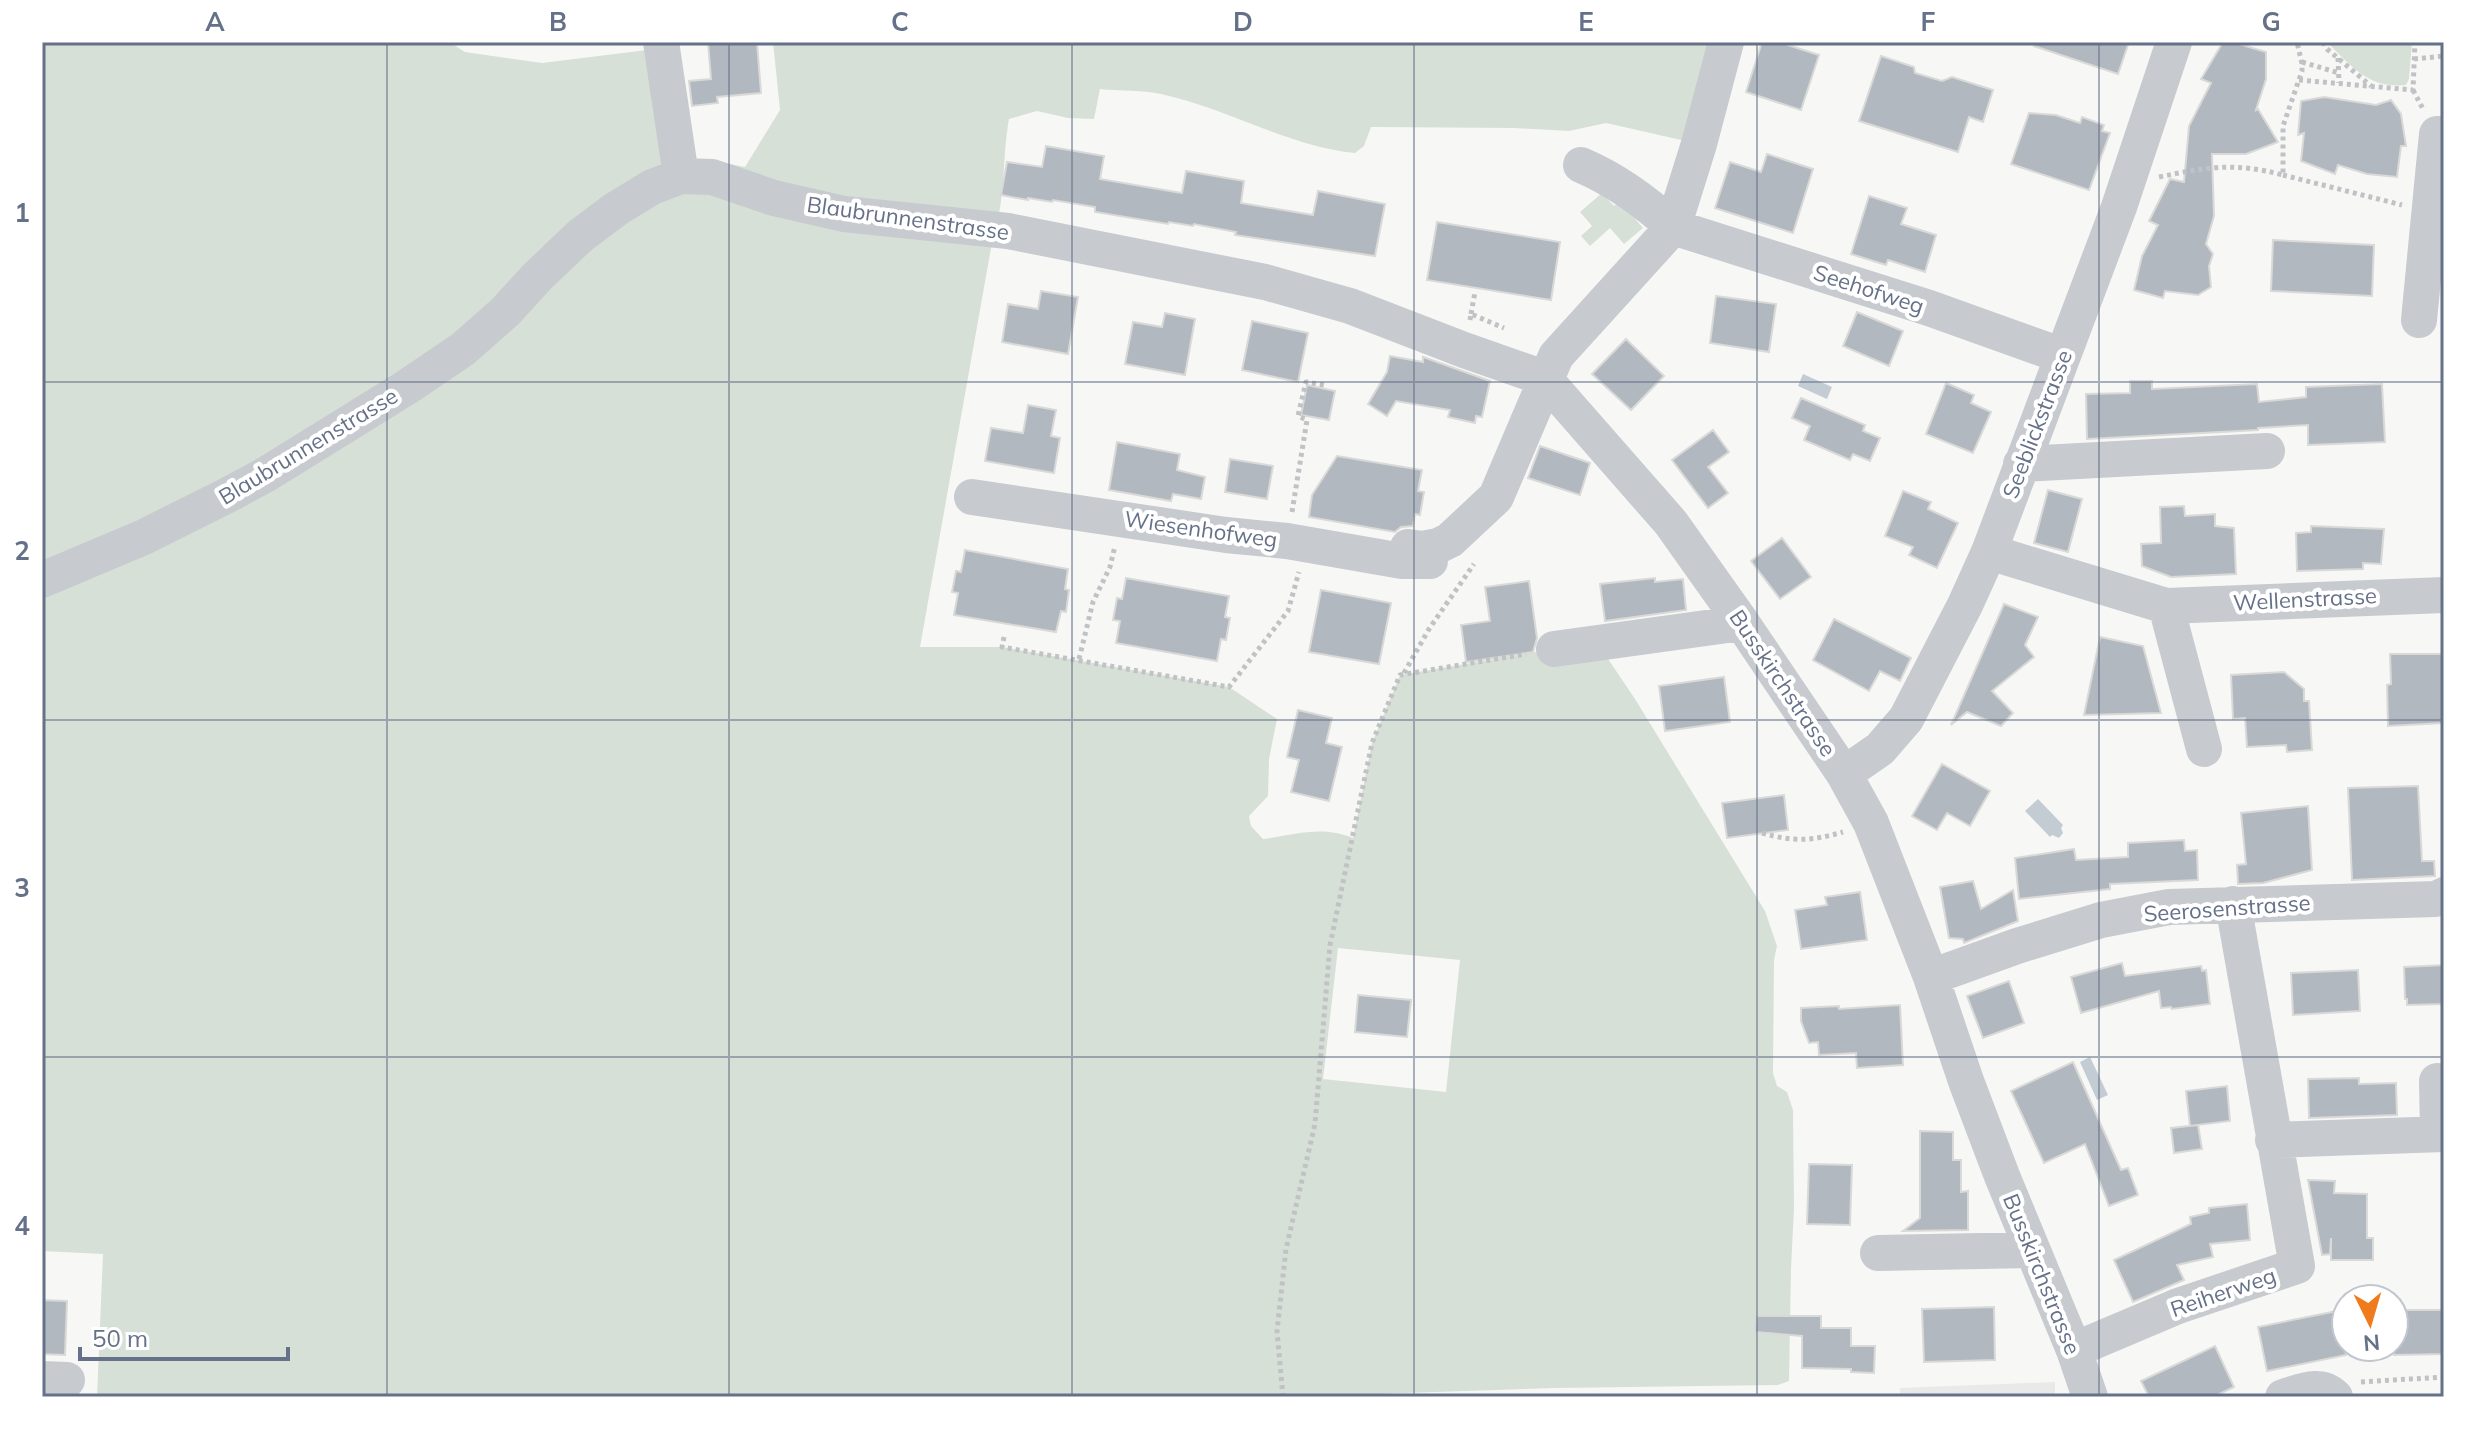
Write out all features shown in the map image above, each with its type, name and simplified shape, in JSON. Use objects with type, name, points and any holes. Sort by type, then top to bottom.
[{"type":"street","points":[[661,42],[681,176]]},
{"type":"street","points":[[1544,378],[1568,340],[1673,227],[1726,42]]},
{"type":"street","name":"Seeblickstrasse","points":[[1844,774],[1880,749],[1906,719],[1989,552],[2119,207],[2174,42]]},
{"type":"street","points":[[2419,320],[2437,134]]},
{"type":"street","points":[[1581,165],[1605,175],[1651,207],[1673,227]]},
{"type":"street","name":"Blaubrunnenstrasse","points":[[42,580],[144,537],[226,496],[407,387],[463,349],[505,312],[580,236],[652,187],[681,176],[712,177],[774,198],[844,214],[1008,231],[1265,282],[1350,306],[1544,378]]},
{"type":"street","name":"Seehofweg","points":[[1673,227],[1929,308],[2063,356]]},
{"type":"street","name":"Wiesenhofweg","points":[[972,497],[1306,544],[1402,561],[1423,549],[1450,540],[1496,497],[1544,378]]},
{"type":"street","name":"Busskirchstrasse","points":[[1544,378],[1671,523],[1844,774],[1871,823],[1931,977],[1966,1081],[2090,1397]]},
{"type":"street","points":[[2021,464],[2267,451]]},
{"type":"street","name":"Wellenstrasse","points":[[1989,552],[2166,606],[2444,595]]},
{"type":"street","points":[[2166,606],[2204,749]]},
{"type":"street","points":[[1554,649],[1742,623]]},
{"type":"street","name":"Seerosenstrasse","points":[[1931,977],[2101,920],[2169,907],[2440,897]]},
{"type":"street","name":"Reiherweg","points":[[2074,1350],[2190,1302],[2297,1266],[2233,904]]},
{"type":"street","points":[[2273,1140],[2441,1134],[2437,1081]]},
{"type":"street","points":[[1878,1253],[2032,1250]]},
{"type":"street","points":[[2283,1397],[2318,1388],[2331,1394]]},
{"type":"path","points":[[2283,175],[2283,126],[2302,62],[2297,42]]},
{"type":"path","points":[[2323,42],[2327,49],[2372,86]]},
{"type":"path","points":[[2299,80],[2413,90],[2415,42]]},
{"type":"path","points":[[2414,59],[2444,56]]},
{"type":"path","points":[[2338,58],[2339,83]]},
{"type":"path","points":[[2302,62],[2339,73]]},
{"type":"path","points":[[2146,179],[2203,167],[2245,167],[2429,212]]},
{"type":"path","points":[[1464,350],[1475,292]]},
{"type":"path","points":[[1471,314],[1508,329]]},
{"type":"path","points":[[1294,496],[1307,420],[1298,416],[1306,382],[1324,385]]},
{"type":"path","points":[[1079,659],[1093,602],[1110,567],[1121,518]]},
{"type":"path","points":[[1004,637],[1002,647],[1229,687],[1288,611],[1306,544]]},
{"type":"path","points":[[1283,1397],[1277,1331],[1286,1249],[1315,1124],[1330,945],[1372,743],[1400,675],[1554,649]]},
{"type":"path","points":[[1162,675],[1163,665]]},
{"type":"path","points":[[1762,833],[1804,841],[1871,823]]},
{"type":"path","points":[[2331,1394],[2343,1383],[2444,1377]]},
{"type":"shaded area","points":[[42,42],[449,42],[465,52],[542,63],[647,50],[690,157],[711,164],[745,167],[780,110],[773,42],[1726,42],[1699,144],[1606,123],[1569,131],[1371,127],[1364,146],[1355,153],[1305,143],[1185,100],[1146,92],[1100,89],[1094,119],[1068,118],[1037,111],[1009,119],[1000,208],[920,647],[1002,647],[1229,687],[1277,719],[1269,759],[1268,796],[1249,816],[1251,826],[1263,839],[1319,832],[1353,838],[1372,743],[1400,675],[1554,649],[1600,647],[1765,911],[1777,946],[1774,960],[1773,1073],[1777,1086],[1787,1092],[1793,1110],[1794,1208],[1789,1381],[1778,1385],[1283,1397],[97,1397],[103,1254],[42,1251]],"holes":[[[1338,948],[1460,960],[1446,1092],[1323,1079]]]},
{"type":"shaded area","points":[[2327,42],[2412,42],[2409,79],[2406,85],[2371,80],[2353,68]]},
{"type":"shaded area","points":[[1602,193],[1614,206],[1620,201],[1643,228],[1624,244],[1610,228],[1590,246],[1581,236],[1592,226],[1580,212]]},
{"type":"shaded area","points":[[1803,374],[1832,387],[1827,399],[1798,386]]},
{"type":"shaded area","points":[[2038,799],[2063,825],[2059,838],[2050,837],[2025,811]]},
{"type":"shaded area","points":[[2090,1057],[2108,1095],[2097,1100],[2080,1062]]},
{"type":"shaded area","points":[[2055,1382],[2055,1397],[1900,1397],[1900,1388]]},
{"type":"building","points":[[708,42],[757,42],[761,93],[717,97],[718,103],[692,106],[689,81],[711,79]]},
{"type":"building","points":[[1762,42],[1778,42],[1819,55],[1801,110],[1746,92]]},
{"type":"building","points":[[2035,42],[2129,42],[2118,74],[2034,46]]},
{"type":"building","points":[[2223,42],[2266,52],[2266,79],[2256,110],[2278,142],[2246,154],[2212,154],[2214,216],[2206,244],[2213,254],[2209,266],[2211,287],[2198,295],[2165,291],[2163,298],[2134,290],[2142,256],[2158,225],[2149,221],[2170,179],[2184,182],[2189,126],[2211,83],[2201,79]]},
{"type":"building","points":[[1881,56],[1914,67],[1915,73],[1942,81],[1952,77],[1993,90],[1983,122],[1969,117],[1958,152],[1859,121]]},
{"type":"building","points":[[2324,97],[2376,105],[2391,100],[2401,114],[2406,146],[2401,146],[2397,177],[2367,174],[2338,165],[2335,174],[2301,161],[2304,133],[2298,135],[2301,101]]},
{"type":"building","points":[[2029,113],[2056,115],[2080,123],[2082,117],[2104,125],[2102,131],[2110,133],[2089,190],[2011,164]]},
{"type":"building","points":[[1046,146],[1104,156],[1100,179],[1182,193],[1186,171],[1244,181],[1241,203],[1313,215],[1318,191],[1385,204],[1375,256],[1235,235],[1236,232],[1194,224],[1168,224],[1095,212],[1095,207],[1053,200],[1001,195],[1007,162],[1042,167]]},
{"type":"building","points":[[1767,154],[1813,169],[1793,233],[1715,208],[1730,162],[1761,172]]},
{"type":"building","points":[[1869,196],[1907,208],[1901,224],[1936,235],[1925,272],[1888,260],[1886,265],[1851,254]]},
{"type":"building","points":[[1437,222],[1560,242],[1551,300],[1427,280]]},
{"type":"building","points":[[2273,240],[2374,245],[2372,296],[2271,291]]},
{"type":"building","points":[[1041,291],[1078,297],[1068,354],[1002,342],[1008,304],[1038,309]]},
{"type":"building","points":[[1716,296],[1776,304],[1769,352],[1710,343]]},
{"type":"building","points":[[1857,312],[1903,331],[1889,366],[1843,346]]},
{"type":"building","points":[[1165,313],[1195,319],[1185,375],[1125,364],[1133,322],[1162,327]]},
{"type":"building","points":[[1252,321],[1308,333],[1298,382],[1242,370]]},
{"type":"building","points":[[1626,339],[1664,376],[1631,410],[1592,374]]},
{"type":"building","points":[[1390,356],[1423,362],[1423,357],[1490,381],[1482,417],[1476,416],[1475,423],[1448,417],[1450,410],[1396,401],[1387,416],[1368,404],[1387,372]]},
{"type":"building","points":[[2130,381],[2152,381],[2152,389],[2257,384],[2259,402],[2306,397],[2306,387],[2382,384],[2385,442],[2308,445],[2308,425],[2087,439],[2086,394],[2130,393]]},
{"type":"building","points":[[1946,383],[1974,395],[1971,403],[1991,412],[1973,453],[1926,434]]},
{"type":"building","points":[[1307,385],[1335,391],[1329,420],[1301,415]]},
{"type":"building","points":[[1801,398],[1865,425],[1863,431],[1880,438],[1870,461],[1853,454],[1850,460],[1804,440],[1810,426],[1792,418]]},
{"type":"building","points":[[1028,405],[1056,410],[1051,436],[1060,438],[1054,473],[985,461],[991,428],[1023,433]]},
{"type":"building","points":[[1713,430],[1729,452],[1708,467],[1728,493],[1708,508],[1672,460]]},
{"type":"building","points":[[1117,442],[1180,454],[1177,470],[1205,477],[1201,499],[1173,494],[1171,501],[1109,490]]},
{"type":"building","points":[[1540,446],[1590,463],[1580,495],[1528,478]]},
{"type":"building","points":[[1337,456],[1422,470],[1418,491],[1424,492],[1420,515],[1415,514],[1413,526],[1401,527],[1395,532],[1309,517],[1312,495]]},
{"type":"building","points":[[1230,459],[1273,466],[1267,499],[1225,492]]},
{"type":"building","points":[[2048,490],[2082,499],[2068,552],[2034,543]]},
{"type":"building","points":[[1903,491],[1931,502],[1928,509],[1958,523],[1937,568],[1909,555],[1913,547],[1885,536]]},
{"type":"building","points":[[2184,506],[2185,516],[2215,514],[2215,526],[2234,528],[2236,574],[2171,577],[2142,566],[2141,544],[2161,543],[2160,507]]},
{"type":"building","points":[[2311,526],[2384,529],[2381,564],[2363,563],[2363,569],[2297,571],[2296,533],[2311,532]]},
{"type":"building","points":[[1782,538],[1811,577],[1780,599],[1751,561]]},
{"type":"building","points":[[965,550],[1068,569],[1066,612],[1061,611],[1056,632],[954,615],[958,593],[952,592],[956,571],[961,572]]},
{"type":"building","points":[[1126,578],[1229,596],[1225,617],[1230,618],[1226,640],[1221,639],[1217,661],[1116,643],[1120,621],[1113,620],[1117,598],[1122,599]]},
{"type":"building","points":[[1655,578],[1655,582],[1683,579],[1686,610],[1605,621],[1600,584]]},
{"type":"building","points":[[1529,581],[1537,638],[1533,652],[1466,662],[1461,625],[1490,621],[1485,587]]},
{"type":"building","points":[[1321,590],[1391,603],[1379,664],[1309,652]]},
{"type":"building","points":[[2004,604],[2038,617],[2025,645],[2034,657],[1992,691],[2013,713],[2001,726],[1967,712],[1951,725]]},
{"type":"building","points":[[1834,619],[1911,658],[1900,681],[1880,671],[1869,691],[1813,660]]},
{"type":"building","points":[[2100,637],[2143,646],[2161,713],[2084,715]]},
{"type":"building","points":[[2390,654],[2444,654],[2444,723],[2388,726]]},
{"type":"building","points":[[2284,672],[2304,689],[2304,701],[2309,701],[2312,750],[2287,752],[2286,745],[2247,747],[2245,718],[2233,719],[2231,675]]},
{"type":"building","points":[[1724,677],[1730,722],[1665,731],[1659,686]]},
{"type":"building","points":[[1298,710],[1332,718],[1326,743],[1342,747],[1329,801],[1291,792],[1299,760],[1287,757]]},
{"type":"building","points":[[1942,764],[1990,791],[1970,826],[1947,813],[1937,830],[1912,816]]},
{"type":"building","points":[[2418,786],[2422,861],[2434,861],[2435,876],[2352,880],[2348,788]]},
{"type":"building","points":[[1784,795],[1788,830],[1727,838],[1722,803]]},
{"type":"building","points":[[2308,806],[2312,870],[2263,883],[2238,884],[2237,865],[2246,864],[2241,813]]},
{"type":"building","points":[[2184,840],[2185,851],[2197,850],[2198,880],[2110,884],[2110,889],[2019,899],[2015,858],[2074,849],[2076,860],[2128,857],[2128,843]]},
{"type":"building","points":[[1973,881],[1981,909],[2013,890],[2018,921],[1964,943],[1963,939],[1949,938],[1940,887]]},
{"type":"building","points":[[1860,892],[1867,940],[1801,949],[1795,910],[1827,905],[1825,897]]},
{"type":"building","points":[[2122,963],[2125,976],[2201,966],[2202,971],[2206,970],[2210,1004],[2161,1008],[2159,991],[2081,1013],[2071,977]]},
{"type":"building","points":[[2444,965],[2444,1004],[2407,1005],[2404,967]]},
{"type":"building","points":[[2358,970],[2360,1011],[2293,1015],[2291,973]]},
{"type":"building","points":[[2009,981],[2024,1023],[1983,1038],[1967,996]]},
{"type":"building","points":[[1358,995],[1411,1000],[1407,1037],[1355,1032]]},
{"type":"building","points":[[1900,1005],[1903,1065],[1857,1068],[1856,1053],[1819,1055],[1818,1042],[1809,1043],[1801,1021],[1801,1008]]},
{"type":"building","points":[[2073,1062],[2121,1170],[2128,1168],[2138,1195],[2109,1206],[2085,1144],[2044,1163],[2011,1091]]},
{"type":"building","points":[[2359,1078],[2359,1084],[2396,1083],[2397,1115],[2309,1118],[2308,1079]]},
{"type":"building","points":[[2227,1086],[2230,1121],[2190,1126],[2186,1091]]},
{"type":"building","points":[[2198,1125],[2202,1149],[2174,1153],[2171,1128]]},
{"type":"building","points":[[1920,1131],[1953,1132],[1953,1160],[1961,1160],[1961,1192],[1968,1191],[1968,1230],[1903,1231],[1920,1218]]},
{"type":"building","points":[[1809,1164],[1852,1165],[1850,1225],[1807,1224]]},
{"type":"building","points":[[2308,1180],[2335,1181],[2334,1193],[2367,1194],[2367,1238],[2373,1238],[2373,1260],[2331,1260],[2331,1238],[2330,1254],[2322,1255]]},
{"type":"building","points":[[2247,1204],[2250,1240],[2210,1244],[2213,1257],[2177,1265],[2184,1280],[2133,1302],[2114,1260],[2191,1224],[2190,1217],[2209,1213],[2209,1208]]},
{"type":"building","points":[[42,1300],[67,1301],[65,1355],[42,1354]]},
{"type":"building","points":[[1994,1307],[1995,1360],[1924,1362],[1922,1309]]},
{"type":"building","points":[[2410,1310],[2444,1310],[2444,1354],[2410,1355]]},
{"type":"building","points":[[2330,1312],[2330,1358],[2267,1371],[2258,1327]]},
{"type":"building","points":[[1756,1316],[1821,1316],[1821,1328],[1851,1328],[1851,1346],[1875,1346],[1874,1373],[1802,1368],[1802,1336],[1755,1332]]},
{"type":"building","points":[[2215,1346],[2234,1387],[2213,1397],[2149,1397],[2141,1381]]}]
